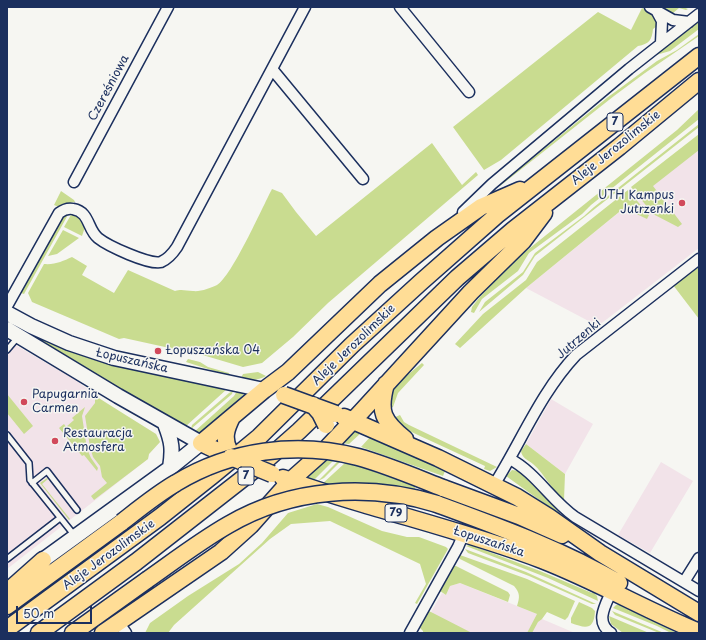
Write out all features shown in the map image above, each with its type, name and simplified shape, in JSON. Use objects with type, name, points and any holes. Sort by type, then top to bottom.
[{"type":"main road","name":"Aleje Jerozolimskie","points":[[7,629],[160,517],[242,451],[284,413],[352,345],[497,215],[699,56]]},
{"type":"main road","name":"Aleje Jerozolimskie","points":[[39,633],[136,562],[264,462],[299,431],[457,278],[513,230],[699,81]]},
{"type":"main road","points":[[7,592],[43,560],[170,468],[288,372],[380,284],[437,238],[481,207],[541,180]]},
{"type":"main road","points":[[103,633],[122,628],[232,543],[251,525],[290,481],[326,449],[471,292],[523,241],[558,195]]},
{"type":"main road","name":"Łopuszańska","points":[[7,313],[31,326],[69,343],[100,354],[264,390]]},
{"type":"main road","points":[[13,332],[165,424],[201,443],[230,455]]},
{"type":"main road","points":[[386,384],[382,398],[386,420],[394,430],[420,450]]},
{"type":"main road","points":[[264,390],[313,405],[331,419],[352,421],[420,450],[494,485],[533,506],[600,553],[699,613]]},
{"type":"main road","points":[[230,455],[225,442],[225,435],[232,417]]},
{"type":"main road","points":[[326,449],[331,419]]},
{"type":"main road","points":[[165,424],[173,453],[170,468]]},
{"type":"main road","points":[[7,606],[176,483],[195,472],[239,456],[280,450],[317,450],[358,457],[533,522],[600,553]]},
{"type":"main road","name":"Łopuszańska","points":[[230,455],[290,481],[464,533],[542,560],[612,590],[675,622],[699,630]]},
{"type":"main road","points":[[73,633],[206,538],[229,524],[272,504],[291,499],[325,494],[370,491],[404,496],[437,504],[499,527],[562,553],[608,577],[699,630]]},
{"type":"street","name":"Czereśniowa","points":[[74,182],[168,7]]},
{"type":"street","points":[[7,306],[59,213],[63,210],[71,209],[83,213],[88,220],[93,233],[105,243],[147,261],[160,262],[171,256],[306,7]]},
{"type":"street","points":[[400,7],[469,92]]},
{"type":"street","points":[[653,9],[673,20],[689,22]]},
{"type":"street","points":[[653,9],[662,21],[661,43]]},
{"type":"street","points":[[437,238],[492,184],[661,43],[699,14]]},
{"type":"street","points":[[272,69],[363,179]]},
{"type":"street","name":"Jutrzenki","points":[[494,485],[510,459],[516,445],[565,366],[576,355],[699,259]]},
{"type":"street","points":[[510,459],[528,470],[562,507],[574,517],[699,591]]},
{"type":"street","points":[[410,633],[458,547],[464,533]]},
{"type":"street","points":[[684,582],[699,558]]},
{"type":"street","points":[[7,586],[43,560]]},
{"type":"street","points":[[610,633],[603,625],[602,616],[612,590]]},
{"type":"lane","points":[[7,350],[13,332]]},
{"type":"lane","points":[[7,435],[30,463],[30,480],[32,483],[76,537]]},
{"type":"lane","points":[[32,483],[47,471],[77,510]]},
{"type":"lane","points":[[7,559],[60,518]]},
{"type":"shaded area","points":[[699,147],[699,248],[598,326],[526,288]]},
{"type":"shaded area","points":[[7,340],[77,381],[110,406],[156,434],[160,442],[149,454],[148,459],[7,569]]},
{"type":"shaded area","points":[[551,399],[593,424],[565,474],[526,444]]},
{"type":"shaded area","points":[[661,462],[693,481],[650,553],[618,535]]},
{"type":"shaded area","points":[[460,583],[537,614],[542,619],[575,633],[423,633],[433,613],[431,612],[442,593],[446,595],[450,586]]},
{"type":"green space","points":[[659,7],[683,7],[688,9],[686,10],[679,8],[672,14]]},
{"type":"green space","points":[[642,8],[653,15],[657,23],[657,26],[653,29],[652,36],[649,41],[638,46],[501,160],[484,170],[453,127],[598,12],[631,30]]},
{"type":"green space","points":[[699,19],[699,29],[670,51],[656,55]]},
{"type":"green space","points":[[699,34],[699,36],[614,96],[500,186],[499,184],[522,165],[523,166],[608,97],[657,61],[677,50]]},
{"type":"green space","points":[[699,109],[699,119],[591,205],[582,214],[529,253],[518,271],[482,299],[474,313],[471,312],[472,307],[479,298],[515,260],[677,130]]},
{"type":"green space","points":[[699,124],[699,127],[535,256],[523,275],[479,312],[485,302],[523,272],[535,253],[584,216]]},
{"type":"green space","points":[[699,134],[699,150],[653,186],[682,224],[678,227],[653,214],[631,187]]},
{"type":"green space","points":[[432,143],[462,185],[476,172],[478,175],[328,303],[293,337],[262,363],[243,367],[206,356],[124,338],[119,339],[32,302],[28,293],[44,264],[55,263],[72,257],[87,266],[82,275],[114,293],[128,270],[175,291],[205,290],[217,285],[231,269],[272,189],[282,193],[316,236]]},
{"type":"green space","points":[[628,190],[649,215],[647,219],[624,208],[526,288],[460,348],[455,344],[483,314],[526,280],[537,262]]},
{"type":"green space","points":[[61,191],[75,202],[63,204],[59,207],[54,205]]},
{"type":"green space","points":[[69,213],[24,294],[21,293],[62,217]]},
{"type":"green space","points":[[72,213],[79,215],[85,227],[82,236],[64,227]]},
{"type":"green space","points":[[63,230],[79,238],[57,254],[48,256]]},
{"type":"green space","points":[[699,267],[699,319],[673,285]]},
{"type":"green space","points":[[14,325],[227,389],[185,427]]},
{"type":"green space","points":[[188,359],[229,373],[230,376],[186,362]]},
{"type":"green space","points":[[422,363],[424,365],[398,393],[393,407],[388,409],[393,387]]},
{"type":"green space","points":[[258,372],[266,376],[254,380],[241,378],[243,374]]},
{"type":"green space","points":[[233,391],[232,394],[191,429],[192,425]]},
{"type":"green space","points":[[237,391],[245,392],[200,436],[194,432],[234,396]]},
{"type":"green space","points":[[7,394],[33,426],[24,434],[7,413]]},
{"type":"green space","points":[[97,397],[156,434],[160,442],[149,454],[148,459],[94,500],[91,496],[107,483],[102,477],[100,466],[93,457],[85,416],[95,403]]},
{"type":"green space","points":[[85,407],[82,416],[87,449],[98,468],[97,471],[84,455],[82,456],[59,428],[64,424],[66,427],[74,420],[72,418]]},
{"type":"green space","points":[[400,415],[404,422],[409,425],[497,467],[490,471],[484,469],[485,466],[405,429],[391,419]]},
{"type":"green space","points":[[355,429],[362,432],[349,444],[341,443]]},
{"type":"green space","points":[[371,436],[445,471],[443,476],[361,447]]},
{"type":"green space","points":[[526,444],[565,474],[564,500],[555,492],[541,472],[523,455],[521,451]]},
{"type":"green space","points":[[325,460],[333,461],[313,481],[305,478]]},
{"type":"green space","points":[[338,461],[341,461],[324,478],[318,481]]},
{"type":"green space","points":[[345,463],[415,486],[415,490],[377,484],[322,484]]},
{"type":"green space","points":[[512,470],[521,473],[560,513],[559,514],[506,476]]},
{"type":"green space","points":[[47,478],[48,479],[42,484],[70,519],[69,520],[40,483]]},
{"type":"green space","points":[[317,504],[328,507],[382,531],[407,537],[419,537],[448,549],[417,604],[415,603],[426,584],[420,564],[330,521],[291,524],[270,539],[174,625],[168,633],[145,633],[150,623],[188,596],[239,564],[262,543],[288,513]]},
{"type":"green space","points":[[476,545],[476,547],[540,571],[592,593],[593,592],[597,596],[598,601],[548,578],[466,546]]},
{"type":"green space","points":[[465,549],[526,572],[596,604],[592,604],[529,576],[468,553]]},
{"type":"green space","points":[[460,555],[527,579],[575,601],[568,617],[565,620],[547,612],[538,622],[532,633],[527,633],[537,614],[517,606],[519,595],[514,586],[460,559]]},
{"type":"green space","points":[[453,566],[456,566],[508,592],[510,595],[508,602],[460,583],[450,586],[446,595],[440,591]]},
{"type":"green space","points":[[579,602],[595,611],[591,625],[584,627],[571,623],[571,618]]},
{"type":"green space","points":[[621,604],[621,606],[677,633],[671,633],[613,608],[616,605]]},
{"type":"green space","points":[[428,611],[472,633],[423,633],[419,627]]},
{"type":"green space","points":[[612,611],[664,633],[659,633],[615,615]]},
{"type":"green space","points":[[609,616],[649,633],[623,633],[611,624]]},
{"type":"place","name":"UTH Kampus Jutrzenki","points":[[682,203]]},
{"type":"place","name":"Łopuszańska 04","points":[[158,351]]},
{"type":"place","name":"Papugarnia Carmen","points":[[24,402]]},
{"type":"place","name":"Restauracja Atmosfera","points":[[55,441]]}]
